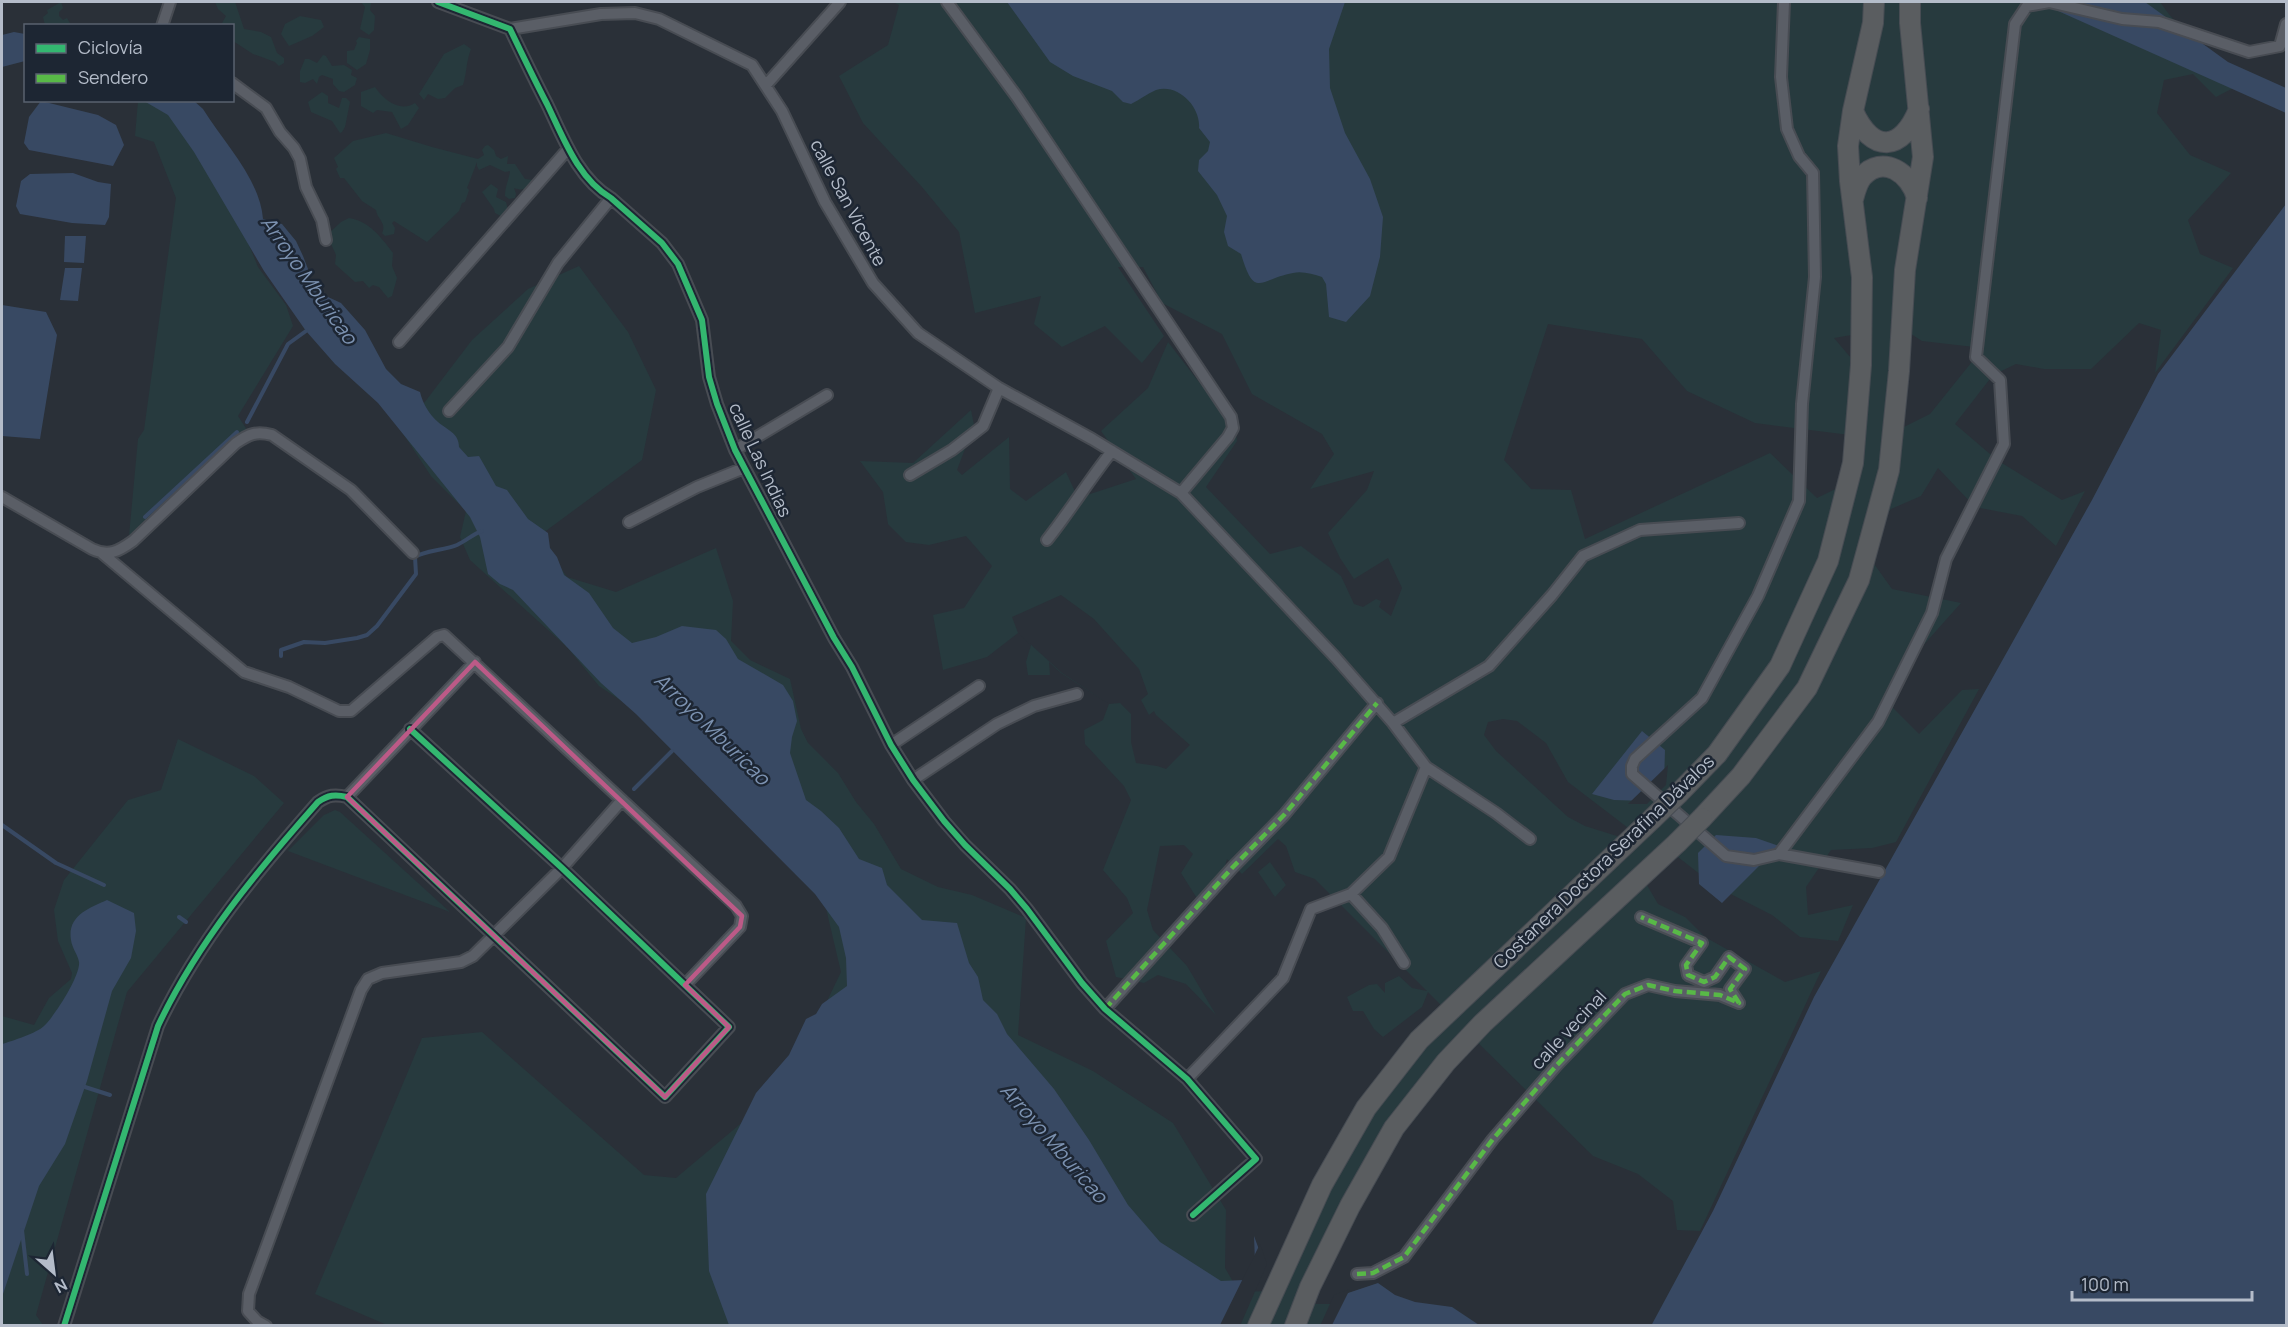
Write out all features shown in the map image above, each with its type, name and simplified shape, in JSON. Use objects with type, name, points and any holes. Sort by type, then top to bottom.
[{"type":"highway","name":"Costanera Doctora Serafina Dávalos","points":[[1258,1326],[1322,1185],[1366,1108],[1419,1040],[1652,819],[1717,754],[1780,666],[1828,561],[1853,463],[1861,365],[1862,277],[1848,146],[1853,111],[1873,23],[1874,2]]},
{"type":"highway","name":"Costanera Doctora Serafina Dávalos","points":[[1295,1326],[1310,1287],[1350,1206],[1394,1128],[1446,1062],[1483,1023],[1677,843],[1741,776],[1807,688],[1859,580],[1889,470],[1899,371],[1905,270],[1923,157],[1910,2]]},
{"type":"highway","points":[[1853,111],[1859,126],[1868,137],[1880,142],[1893,141],[1902,136],[1912,126],[1919,110]]},
{"type":"highway","points":[[1853,199],[1863,176],[1871,169],[1880,167],[1894,168],[1906,176],[1914,187],[1917,198]]},
{"type":"street","points":[[163,24],[170,2]]},
{"type":"street","points":[[438,2],[510,29]]},
{"type":"street","points":[[635,13],[640,2]]},
{"type":"street","points":[[947,2],[1017,97],[1231,417],[1233,428],[1228,437],[1181,493]]},
{"type":"street","points":[[1784,2],[1781,77],[1787,129],[1799,156],[1813,173],[1815,277],[1802,404],[1799,501],[1758,596],[1702,698],[1635,759],[1632,774],[1726,856],[1754,860],[1779,854],[1879,872]]},
{"type":"street","points":[[1779,854],[1878,722],[1932,613],[1946,559],[2004,444],[2000,380],[1976,357],[2015,24],[2027,6],[2049,2],[2122,19],[2159,22],[2249,52],[2280,46],[2286,24]]},
{"type":"street","points":[[766,85],[833,4]]},
{"type":"street","name":"calle San Vicente","points":[[510,29],[601,14],[635,13],[659,19],[752,65],[782,111],[825,202],[873,283],[918,333],[999,388],[1112,451],[1181,493],[1377,703],[1426,767],[1530,838]]},
{"type":"street","name":"calle Las Indias","points":[[510,29],[568,149],[584,174],[662,243],[678,264],[702,320],[712,386],[735,450],[834,638],[852,667],[891,745],[913,780],[965,845],[1027,909],[1082,983],[1105,1009],[1187,1079],[1256,1159],[1193,1215]]},
{"type":"street","points":[[234,84],[266,108],[280,132],[294,148],[300,159],[306,188],[322,220],[327,240]]},
{"type":"street","points":[[399,342],[568,149]]},
{"type":"street","points":[[449,411],[508,347],[558,263],[611,198]]},
{"type":"street","points":[[910,475],[952,450],[983,426],[999,388]]},
{"type":"street","points":[[735,450],[827,395]]},
{"type":"street","points":[[97,552],[117,552],[133,541],[236,442],[249,434],[260,432],[272,435],[351,490],[413,553]]},
{"type":"street","points":[[1047,540],[1112,451]]},
{"type":"street","points":[[629,522],[697,487],[744,468]]},
{"type":"street","points":[[2,497],[97,552],[244,672],[289,687],[339,711],[351,711],[437,637],[444,635],[736,906],[742,916],[740,927],[685,985]]},
{"type":"street","points":[[1393,723],[1489,666],[1583,556],[1640,530],[1738,523]]},
{"type":"street","points":[[347,797],[474,662]]},
{"type":"street","points":[[891,745],[979,686]]},
{"type":"street","points":[[913,780],[997,724],[1034,706],[1077,694]]},
{"type":"street","points":[[1105,1009],[1232,868],[1284,815],[1377,703]]},
{"type":"street","points":[[64,1326],[158,1026],[175,990],[197,954],[260,869],[318,802],[326,796],[336,794],[347,797],[665,1097],[729,1027],[562,868],[410,729]]},
{"type":"street","points":[[1187,1079],[1283,978],[1311,909],[1351,894],[1389,857],[1426,767]]},
{"type":"street","points":[[266,1326],[256,1321],[248,1311],[249,1294],[361,990],[368,979],[382,973],[461,962],[473,956],[562,868],[622,800]]},
{"type":"street","points":[[1351,894],[1382,928],[1404,963]]},
{"type":"street","name":"calle vecinal","points":[[1357,1274],[1373,1273],[1404,1257],[1493,1139],[1557,1065],[1625,994],[1648,985],[1675,991],[1720,995],[1739,1003],[1730,989],[1745,969],[1729,957],[1715,977],[1704,982],[1688,975],[1686,965],[1702,943],[1641,917]]},
{"type":"highlighted area","points":[[475,662],[742,916],[740,927],[685,985],[729,1027],[665,1097],[347,797]]},
{"type":"green space","points":[[61,2],[63,8],[59,16],[63,20],[67,18],[70,24],[45,24],[43,17],[48,13],[47,10]]},
{"type":"green space","points":[[215,2],[235,2],[244,29],[261,32],[271,37],[277,53],[284,58],[284,63],[279,66],[275,62],[253,54],[234,42],[234,24],[222,24],[226,16],[218,9]]},
{"type":"green space","points":[[361,2],[371,2],[370,10],[375,16],[374,30],[369,35],[360,29],[365,7]]},
{"type":"green space","points":[[893,2],[2160,2],[2188,35],[2243,83],[2216,97],[2193,74],[2164,80],[2157,113],[2190,155],[2231,173],[2188,220],[2200,254],[2233,268],[2155,373],[2161,330],[2139,323],[2091,369],[2044,369],[2016,364],[1993,375],[1955,424],[1997,460],[2062,500],[2085,491],[2056,546],[2022,516],[1975,507],[1938,468],[1921,496],[1891,509],[1865,538],[1862,547],[1892,589],[1961,603],[1911,659],[1893,708],[1919,734],[1962,690],[1979,689],[1896,842],[1872,848],[1831,850],[1806,887],[1808,915],[1853,905],[1838,941],[1800,937],[1772,915],[1715,886],[1669,850],[1640,873],[1658,904],[1685,917],[1705,937],[1785,982],[1821,971],[1700,1231],[1677,1230],[1673,1201],[1638,1174],[1593,1156],[1466,1031],[1442,1056],[1305,1304],[1338,1304],[1449,1325],[848,1325],[770,1120],[841,972],[825,904],[644,716],[599,686],[567,647],[470,560],[460,537],[466,511],[431,476],[402,432],[472,340],[528,289],[579,266],[628,332],[656,390],[642,460],[539,536],[567,577],[616,592],[716,548],[733,601],[731,641],[750,660],[790,679],[801,729],[808,743],[838,773],[856,802],[874,824],[901,869],[938,887],[972,895],[1026,918],[1018,1035],[1093,1071],[1173,1123],[1226,1210],[1225,1268],[1239,1292],[1269,1291],[1341,1165],[1392,1084],[1452,1016],[1428,992],[1422,1007],[1383,1037],[1374,1029],[1363,1011],[1353,1011],[1347,997],[1369,985],[1377,984],[1385,993],[1385,983],[1399,976],[1412,988],[1427,991],[1315,879],[1295,872],[1286,846],[1278,839],[1242,874],[1227,859],[1221,880],[1205,911],[1181,873],[1193,854],[1184,845],[1160,846],[1147,910],[1153,930],[1187,966],[1216,1015],[1186,984],[1158,975],[1144,983],[1116,977],[1106,941],[1133,913],[1127,898],[1103,870],[1131,800],[1124,786],[1085,744],[1084,730],[1103,720],[1109,704],[1120,703],[1131,714],[1131,742],[1136,763],[1166,769],[1190,745],[1154,711],[1149,715],[1141,700],[1148,694],[1139,669],[1094,619],[1061,595],[1012,617],[1018,633],[987,657],[943,670],[933,615],[964,608],[992,566],[966,536],[929,545],[906,542],[888,524],[883,492],[860,461],[913,463],[971,410],[974,425],[957,470],[962,475],[1009,437],[1010,489],[1026,501],[1066,472],[1078,498],[1136,479],[1101,431],[1148,388],[1168,342],[1202,386],[1232,408],[1237,441],[1206,487],[1270,554],[1301,546],[1341,576],[1354,604],[1363,607],[1376,599],[1381,601],[1379,607],[1391,616],[1402,588],[1388,558],[1354,579],[1340,558],[1328,533],[1367,490],[1374,471],[1310,489],[1334,454],[1322,434],[1252,394],[1222,334],[1162,303],[1143,267],[1118,267],[1164,336],[1142,363],[1105,326],[1062,347],[1034,324],[1041,296],[975,313],[959,232],[922,187],[863,123],[839,76],[888,45],[899,5]],"holes":[[[1891,321],[1922,341],[1983,348],[1930,414],[1892,433],[1887,415]],[[1548,324],[1642,339],[1687,391],[1755,423],[1850,435],[1867,411],[1858,478],[1817,498],[1770,453],[1585,539],[1571,490],[1531,489],[1504,460]],[[1863,333],[1868,378],[1834,338]],[[1503,719],[1517,721],[1546,743],[1568,782],[1640,837],[1620,837],[1585,826],[1568,817],[1496,751],[1484,735],[1488,722]]]},
{"type":"green space","points":[[300,16],[321,20],[324,27],[312,36],[289,46],[281,34],[285,24]]},
{"type":"green space","points":[[359,37],[370,39],[370,50],[366,64],[357,70],[347,63],[347,51],[354,50]]},
{"type":"green space","points":[[464,44],[471,49],[463,85],[455,88],[445,98],[438,99],[428,94],[424,100],[419,94],[444,54]]},
{"type":"green space","points":[[323,55],[332,66],[344,65],[352,70],[351,75],[357,78],[355,85],[344,92],[339,91],[333,84],[333,79],[322,75],[317,84],[313,79],[305,83],[300,82],[300,71],[305,59],[317,63]]},
{"type":"green space","points":[[375,87],[383,96],[398,106],[404,107],[415,103],[419,108],[408,125],[401,129],[392,112],[377,110],[373,113],[361,106],[361,92]]},
{"type":"green space","points":[[322,92],[328,96],[328,103],[339,108],[342,98],[350,102],[345,127],[340,133],[332,121],[311,112],[308,102]]},
{"type":"green space","points":[[138,102],[163,102],[236,213],[258,267],[286,305],[293,326],[238,416],[249,433],[133,541],[129,536],[138,439],[144,430],[176,198],[154,142],[135,136]]},
{"type":"green space","points":[[386,133],[478,159],[484,155],[482,150],[488,145],[501,159],[508,156],[507,164],[515,164],[525,179],[533,180],[532,183],[526,189],[514,188],[515,198],[509,199],[505,196],[510,171],[505,172],[490,165],[479,170],[477,162],[467,188],[469,190],[465,202],[462,203],[459,211],[427,242],[394,221],[392,223],[395,228],[394,234],[385,236],[382,233],[383,224],[376,210],[362,201],[344,178],[340,178],[334,158],[353,141]]},
{"type":"green space","points":[[491,184],[498,189],[496,197],[506,202],[508,210],[501,216],[495,213],[482,192]]},
{"type":"green space","points":[[349,218],[369,226],[393,253],[392,266],[397,278],[392,296],[388,298],[379,287],[373,285],[369,288],[363,281],[355,282],[335,264],[336,255],[327,235]]},
{"type":"green space","points":[[1018,633],[1062,673],[1109,704],[1061,673],[1049,662],[1050,675],[1028,675],[1026,662],[1031,645]]},
{"type":"green space","points":[[178,739],[254,776],[284,803],[127,992],[36,1315],[43,1325],[2,1325],[2,1016],[34,1025],[49,998],[71,979],[72,973],[58,941],[54,910],[64,880],[128,800],[161,790]]},
{"type":"green space","points":[[335,810],[340,812],[450,912],[288,851],[324,815]]},
{"type":"green space","points":[[1270,862],[1286,885],[1275,897],[1258,872]]},
{"type":"green space","points":[[482,1032],[644,1175],[676,1178],[751,1115],[830,1325],[387,1325],[315,1294],[422,1038]]},
{"type":"water","points":[[1007,2],[1345,2],[1329,49],[1330,88],[1345,133],[1370,179],[1383,217],[1380,257],[1370,296],[1346,322],[1329,317],[1326,284],[1322,277],[1296,272],[1265,282],[1255,282],[1250,277],[1241,254],[1228,246],[1224,232],[1227,216],[1217,195],[1198,171],[1199,160],[1208,151],[1210,142],[1199,128],[1196,112],[1187,98],[1180,93],[1164,89],[1156,90],[1131,104],[1123,102],[1112,91],[1073,76],[1050,62]]},
{"type":"water","points":[[2038,2],[2145,2],[2228,62],[2286,88],[2286,113]]},
{"type":"water","points":[[14,32],[24,34],[24,61],[2,67],[2,35]]},
{"type":"water","points":[[40,102],[98,115],[116,125],[124,145],[113,166],[29,150],[24,143],[29,117]]},
{"type":"water","name":"Arroyo Mburicao","points":[[146,102],[195,102],[203,109],[248,176],[260,204],[263,219],[282,224],[296,241],[308,269],[308,278],[315,291],[341,303],[365,330],[386,369],[401,384],[420,392],[429,412],[455,435],[459,447],[468,457],[479,456],[496,486],[507,490],[528,519],[548,533],[550,548],[557,557],[564,575],[589,593],[613,628],[632,643],[656,637],[682,626],[716,630],[726,639],[738,659],[783,685],[793,701],[797,721],[790,753],[806,800],[839,828],[859,859],[882,868],[887,885],[922,920],[957,923],[969,963],[978,977],[983,1000],[997,1014],[1007,1034],[1054,1089],[1089,1140],[1128,1205],[1160,1242],[1221,1281],[1244,1280],[1255,1262],[1254,1236],[1264,1263],[1237,1325],[729,1325],[709,1271],[706,1194],[756,1093],[789,1055],[806,1019],[816,1014],[822,1004],[847,986],[846,958],[839,927],[815,894],[636,714],[601,683],[513,590],[500,584],[488,574],[480,537],[470,517],[378,403],[335,364],[306,331],[264,271],[194,152],[168,115]]},
{"type":"water","points":[[73,173],[111,184],[109,217],[105,225],[72,223],[20,214],[16,206],[21,181],[30,174]]},
{"type":"water","points":[[2286,204],[2286,1325],[1651,1326],[1713,1211],[1814,997],[2092,500],[2158,374]]},
{"type":"water","points":[[65,236],[86,236],[84,263],[64,262]]},
{"type":"water","points":[[65,268],[82,268],[78,301],[60,300]]},
{"type":"water","points":[[2,305],[46,312],[57,335],[40,439],[2,436]]},
{"type":"water","points":[[1642,731],[1665,750],[1664,783],[1646,801],[1614,800],[1592,794]]},
{"type":"water","points":[[1716,835],[1756,838],[1779,846],[1722,903],[1699,884],[1698,853]]},
{"type":"water","points":[[107,900],[134,913],[136,931],[131,958],[112,991],[87,1081],[65,1144],[39,1186],[2,1297],[2,1044],[41,1029],[54,1014],[66,996],[78,968],[79,962],[71,940],[72,925],[81,914]]},
{"type":"water","points":[[1378,1283],[1395,1295],[1415,1302],[1452,1307],[1479,1325],[1323,1326],[1336,1297]]},
{"type":"pier","points":[[1668,765],[1666,785],[1647,804],[1628,804]]},
{"type":"pier","points":[[1260,1244],[1267,1264],[1240,1326],[1220,1325]]},
{"type":"pier","points":[[1350,1289],[1332,1325],[1320,1326],[1334,1295]]},
{"type":"waterway","points":[[247,422],[288,344],[306,331]]},
{"type":"waterway","points":[[145,517],[237,432]]},
{"type":"waterway","points":[[281,656],[281,650],[304,642],[325,643],[367,635],[377,626],[416,574],[415,557],[457,545],[482,531]]},
{"type":"waterway","points":[[634,789],[672,751]]},
{"type":"waterway","points":[[2,825],[56,863],[104,885]]},
{"type":"waterway","points":[[179,917],[186,922]]},
{"type":"waterway","points":[[85,1087],[110,1095]]},
{"type":"waterway","points":[[22,1230],[27,1274]]},
{"type":"marked path","points":[[1105,1009],[1232,868],[1284,815],[1377,703]]},
{"type":"marked path","points":[[1357,1274],[1373,1273],[1404,1257],[1493,1139],[1557,1065],[1625,994],[1648,985],[1675,991],[1720,995],[1739,1003],[1730,989],[1745,969],[1729,957],[1715,977],[1704,982],[1688,975],[1686,965],[1702,943],[1641,917]]},
{"type":"cycle path","points":[[438,2],[510,29],[580,169],[599,190],[662,243],[678,264],[702,320],[709,377],[735,450],[834,638],[852,667],[891,745],[913,780],[965,845],[1027,909],[1082,983],[1105,1009],[1187,1079],[1256,1159],[1193,1215]]},
{"type":"cycle path","points":[[64,1326],[158,1026],[191,966],[230,909],[295,828],[318,802],[325,798],[335,795],[347,797],[665,1097],[729,1027],[562,868],[410,729]]}]
